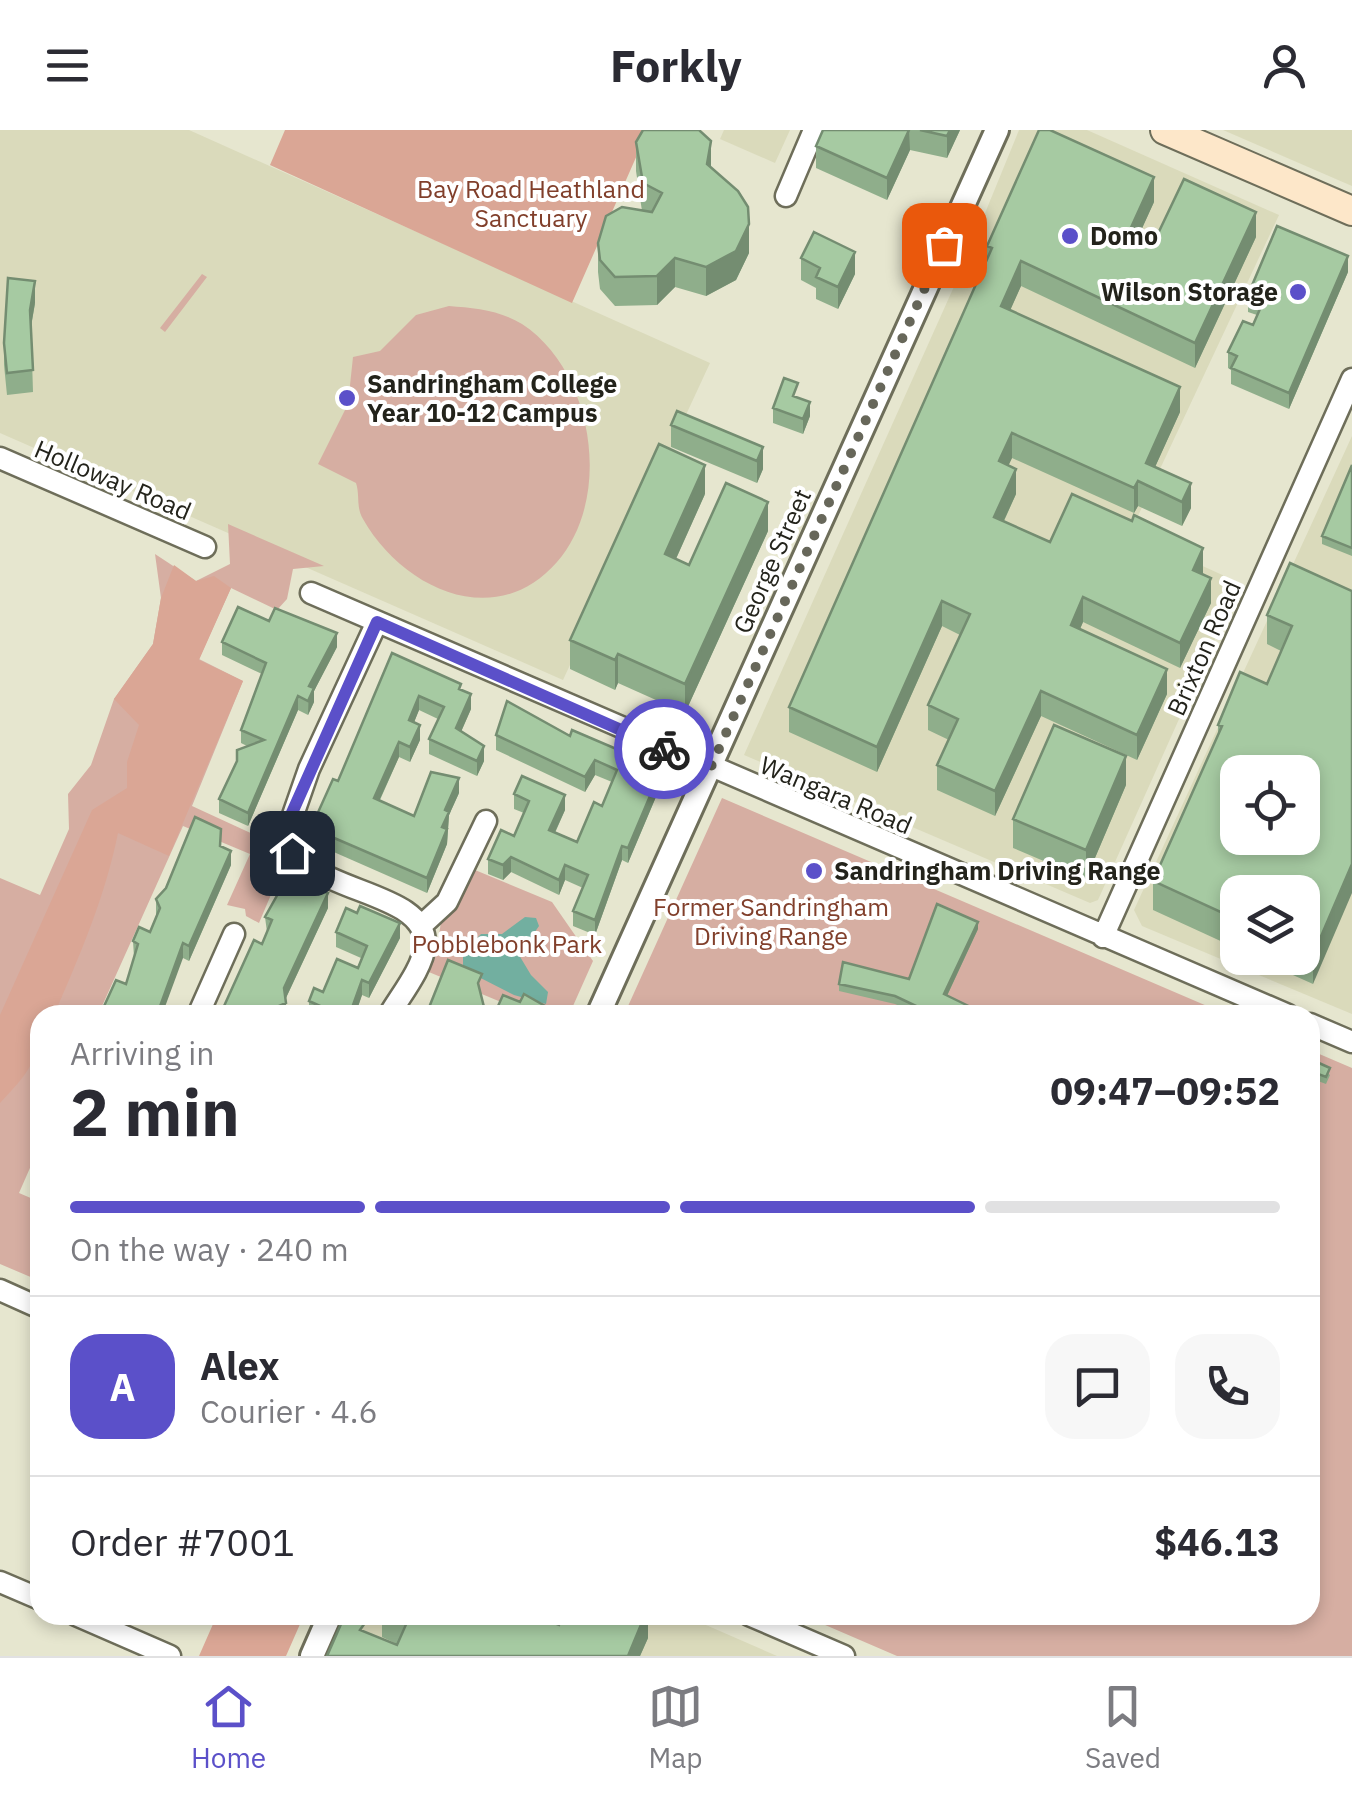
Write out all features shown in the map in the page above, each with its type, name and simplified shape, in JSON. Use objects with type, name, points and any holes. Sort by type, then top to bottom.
[{"type":"main road","points":[[1165,130],[1352,210]]},
{"type":"street","points":[[786,196],[814,130]]},
{"type":"street","name":"George Street","points":[[603,1005],[996,130]]},
{"type":"street","name":"Brixton Road","points":[[1103,937],[1352,380]]},
{"type":"street","name":"Holloway Road","points":[[0,458],[206,547]]},
{"type":"street","name":"Wangara Road","points":[[311,592],[710,769],[1264,1005]]},
{"type":"street","points":[[377,622],[308,770],[286,835],[302,863],[405,911],[421,926],[424,951],[394,1005]]},
{"type":"street","points":[[421,926],[447,902],[486,821]]},
{"type":"street","points":[[202,1005],[234,934]]},
{"type":"street","points":[[1320,1028],[1352,1042]]},
{"type":"street","points":[[0,1290],[30,1304]]},
{"type":"street","points":[[0,1582],[30,1595]]},
{"type":"street","points":[[99,1625],[170,1656]]},
{"type":"street","points":[[312,1656],[326,1625]]},
{"type":"street","points":[[773,1625],[844,1656]]},
{"type":"shaded area","name":"Sandringham College Year 10-12 Campus","points":[[0,130],[189,130],[710,363],[563,680],[0,433]]},
{"type":"shaded area","points":[[724,130],[790,130],[775,163],[720,139]]},
{"type":"shaded area","points":[[1019,130],[1087,130],[1279,215],[1130,533],[1240,583],[1098,900],[1090,903],[744,755],[965,262]]},
{"type":"shaded area","points":[[1223,130],[1352,130],[1352,186]]},
{"type":"shaded area","points":[[1352,436],[1352,1014],[1259,975],[1320,975],[1320,875],[1220,875],[1220,959],[1142,926],[1134,910]]},
{"type":"shaded area","points":[[351,1625],[706,1625],[777,1656],[337,1656]]},
{"type":"green space","name":"Bay Road Heathland Sanctuary","points":[[285,130],[648,130],[572,303],[270,165]]},
{"type":"green space","points":[[202,274],[207,277],[165,332],[160,328]]},
{"type":"green space","points":[[449,306],[504,316],[522,324],[546,345],[565,371],[579,402],[587,436],[590,470],[586,504],[575,535],[557,562],[532,583],[506,595],[479,598],[451,593],[425,582],[380,544],[361,515],[356,483],[318,464],[348,404],[353,357],[380,351],[416,315]]},
{"type":"green space","points":[[228,524],[324,566],[293,569],[287,599],[277,610],[231,588],[199,659],[243,681],[192,806],[257,836],[281,871],[259,923],[246,916],[245,909],[227,905],[250,854],[183,826],[102,1005],[30,1005],[30,1168],[19,1193],[30,1198],[30,1277],[0,1264],[0,878],[40,895],[69,829],[68,794],[91,765],[114,699],[153,644],[161,598],[155,554],[196,581],[230,564]]},
{"type":"green space","points":[[174,565],[196,581],[214,576],[231,588],[199,660],[243,681],[169,856],[118,833],[99,903],[58,1005],[30,1005],[30,1066],[0,1103],[0,1015],[92,810],[127,788],[127,762],[139,725],[114,699],[153,644],[161,598]]},
{"type":"green space","name":"Former Sandringham Driving Range","points":[[722,798],[1205,1005],[629,1005]]},
{"type":"green space","name":"Pobblebonk Park","points":[[475,870],[552,902],[593,961],[573,1005],[508,1005],[424,970],[437,948],[441,922]]},
{"type":"green space","points":[[1320,1054],[1352,1068],[1352,1656],[897,1656],[825,1625],[1320,1625]]},
{"type":"green space","points":[[213,1625],[300,1625],[286,1656],[199,1656]]},
{"type":"water","points":[[525,917],[536,918],[539,926],[519,955],[548,992],[546,1004],[514,995],[463,969],[463,953],[481,934],[502,934]]},
{"type":"building","points":[[643,130],[699,130],[711,141],[707,164],[738,191],[748,207],[749,224],[736,251],[706,267],[675,258],[657,276],[615,277],[600,260],[598,243],[606,216],[622,207],[652,212],[662,193],[643,183],[636,142]]},
{"type":"building","points":[[823,130],[909,130],[887,178],[816,146]]},
{"type":"building","points":[[920,130],[950,130],[947,136]]},
{"type":"building","points":[[1039,130],[1050,130],[1154,177],[1129,232],[1153,244],[1184,179],[1256,212],[1195,343],[1021,261],[1001,306],[1180,387],[1146,463],[1191,483],[1182,502],[1138,481],[1134,488],[1012,433],[999,461],[1016,469],[994,517],[1050,542],[1072,494],[1132,521],[1134,515],[1203,548],[1193,570],[1211,578],[1180,643],[1083,597],[1071,625],[1167,669],[1137,735],[1041,691],[995,791],[937,765],[958,719],[928,705],[970,614],[942,601],[877,747],[789,707],[992,248],[987,246]]},
{"type":"building","points":[[1277,226],[1348,256],[1289,393],[1231,368],[1237,356],[1228,352],[1243,321],[1253,325],[1263,302],[1248,295]]},
{"type":"building","points":[[814,232],[855,252],[838,287],[816,277],[820,268],[801,258]]},
{"type":"building","points":[[8,278],[35,281],[30,310],[33,370],[7,373],[4,343]]},
{"type":"building","points":[[784,378],[798,383],[793,396],[810,402],[803,419],[773,408]]},
{"type":"building","points":[[677,411],[763,447],[757,461],[671,425]]},
{"type":"building","points":[[659,444],[705,465],[665,554],[689,565],[726,483],[768,502],[685,684],[618,654],[615,660],[570,640]]},
{"type":"building","points":[[1352,465],[1352,548],[1322,536]]},
{"type":"building","points":[[1290,563],[1352,591],[1352,864],[1320,939],[1320,875],[1220,875],[1220,912],[1153,881],[1222,726],[1218,725],[1240,672],[1267,684],[1292,626],[1267,615]]},
{"type":"building","points":[[238,607],[269,621],[275,608],[337,633],[309,686],[314,688],[308,701],[298,696],[248,813],[219,799],[237,761],[237,750],[264,740],[241,730],[266,663],[222,642]]},
{"type":"building","points":[[392,653],[461,684],[459,689],[471,694],[456,728],[484,746],[477,761],[429,739],[444,707],[419,696],[409,720],[420,725],[410,747],[399,742],[374,798],[414,816],[431,772],[459,778],[445,810],[449,812],[442,827],[447,829],[427,878],[311,828],[333,779],[338,781]]},
{"type":"building","points":[[507,701],[570,736],[572,730],[649,763],[645,771],[658,777],[628,848],[622,846],[595,920],[573,911],[588,875],[565,865],[559,880],[511,857],[503,865],[488,859],[501,830],[514,836],[529,801],[514,794],[522,776],[565,795],[549,830],[577,842],[594,802],[602,806],[617,770],[595,760],[585,777],[496,735]]},
{"type":"building","points":[[1054,725],[1126,756],[1086,850],[1013,819]]},
{"type":"building","points":[[195,817],[221,829],[220,846],[231,851],[189,946],[183,943],[161,1005],[105,1005],[116,980],[126,984],[138,944],[133,941],[139,927],[150,932],[160,908],[156,899],[166,888]]},
{"type":"building","points":[[288,876],[328,893],[284,988],[286,1003],[225,1005],[254,940],[262,944],[272,920],[265,917]]},
{"type":"building","points":[[937,904],[978,922],[944,994],[967,1005],[914,1005],[895,996],[839,984],[843,962],[909,979]]},
{"type":"building","points":[[360,906],[400,923],[369,983],[362,980],[353,1005],[318,1005],[309,1001],[314,988],[323,992],[337,959],[358,968],[367,946],[336,932],[346,908],[357,913]]},
{"type":"building","points":[[448,960],[482,974],[478,983],[484,1005],[430,1005]]},
{"type":"building","points":[[524,994],[543,1005],[498,1005],[503,995],[520,1002]]},
{"type":"building","points":[[1320,1064],[1330,1068],[1326,1077],[1320,1075]]},
{"type":"building","points":[[341,1625],[364,1625],[360,1630],[397,1645],[406,1625],[641,1625],[628,1656],[327,1656]]},
{"type":"way so far","points":[[664,749],[710,769],[944,245]]},
{"type":"place","name":"Domo","points":[[1070,236]]},
{"type":"place","name":"Wilson Storage","points":[[1298,292]]},
{"type":"place","name":"Sandringham College Year 10-12 Campus","points":[[347,398]]},
{"type":"place","name":"Sandringham Driving Range","points":[[814,871]]},
{"type":"route","points":[[292,853],[286,835],[291,815],[377,622],[664,749]]}]
